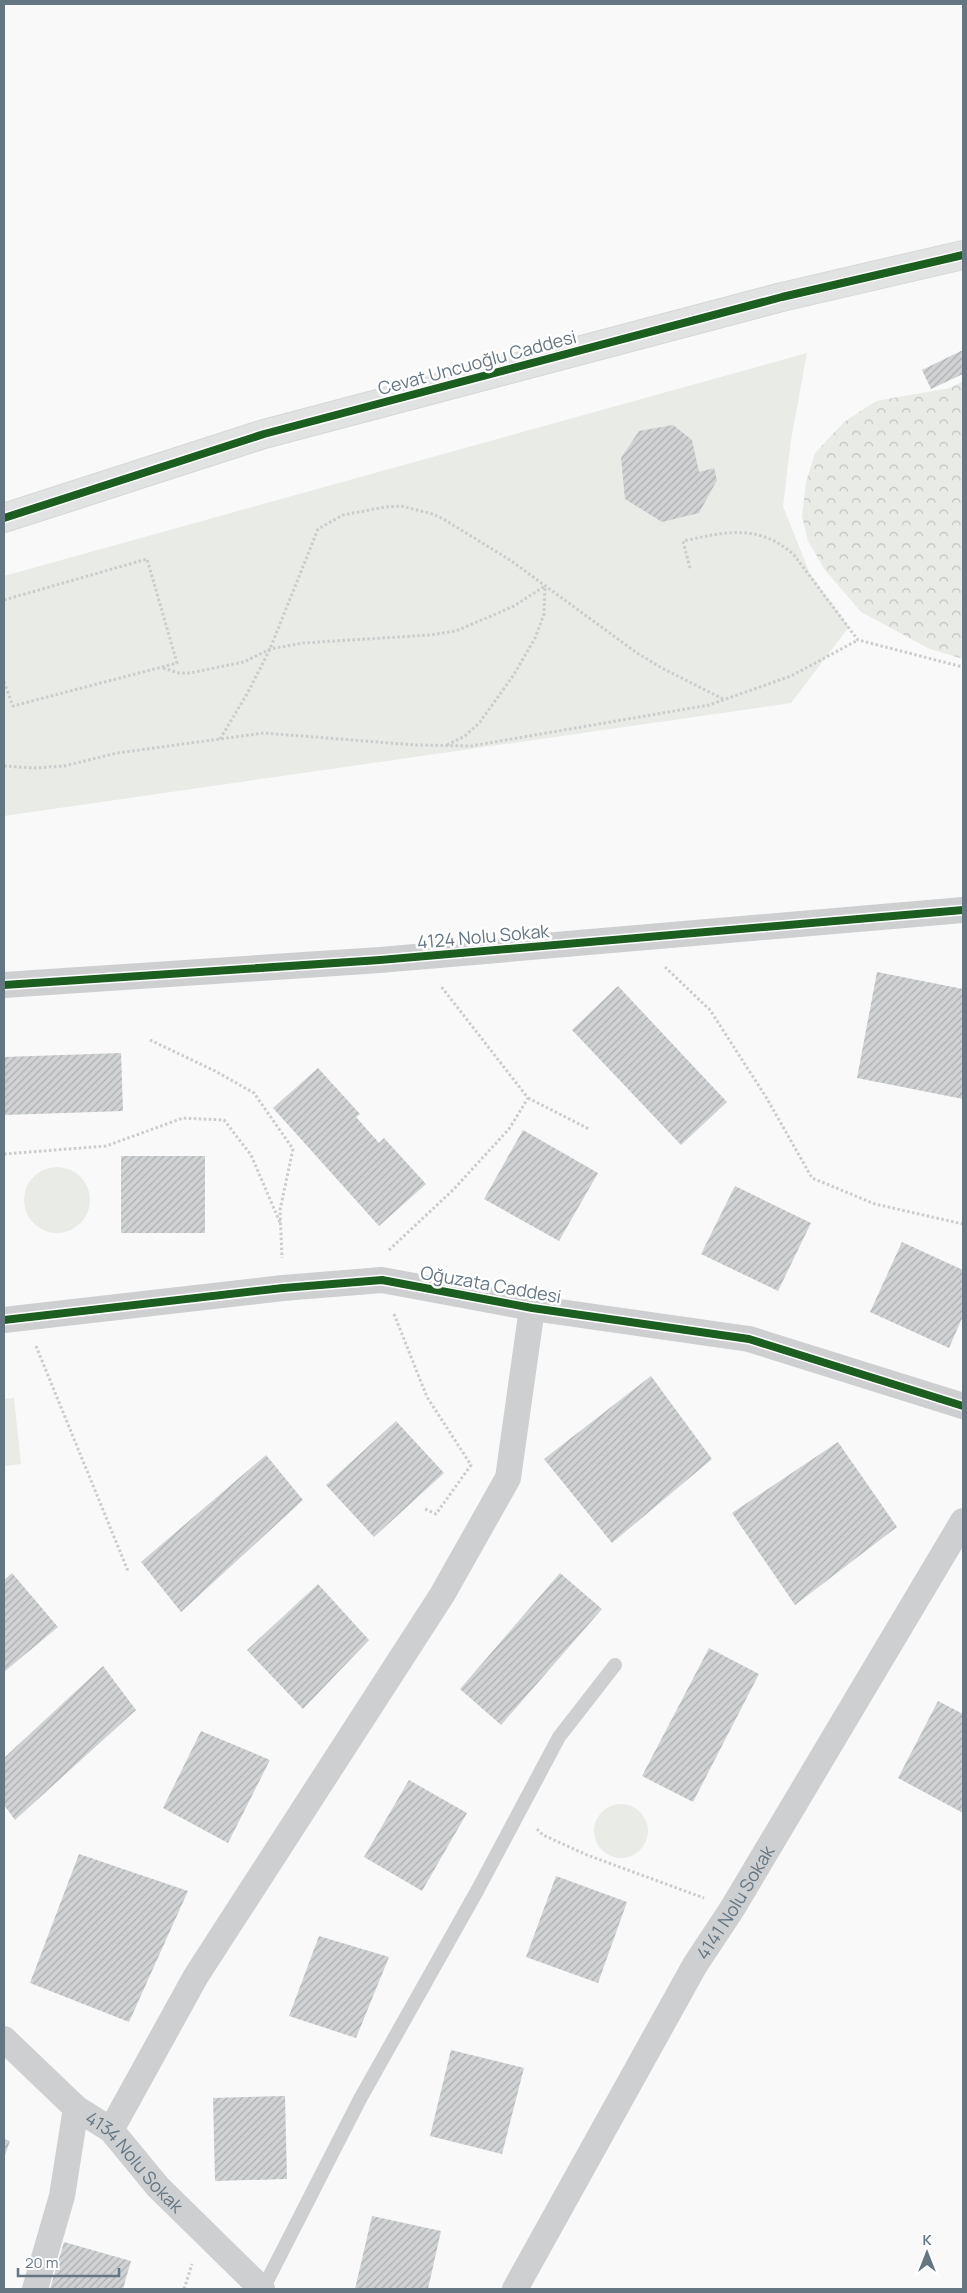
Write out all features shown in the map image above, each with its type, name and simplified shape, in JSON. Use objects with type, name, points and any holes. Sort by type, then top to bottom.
[{"type":"street","name":"Cevat Uncuoğlu Caddesi","points":[[4,518],[264,434],[782,297],[963,255]]},
{"type":"street","name":"4124 Nolu Sokak","points":[[4,985],[418,957],[963,910]]},
{"type":"street","name":"Oğuzata Caddesi","points":[[14,1319],[283,1288],[382,1280],[532,1308],[749,1339],[963,1406]]},
{"type":"street","points":[[111,2130],[196,1976],[442,1595],[508,1478],[532,1308]]},
{"type":"street","name":"4141 Nolu Sokak","points":[[514,2289],[695,1965],[732,1909],[963,1521]]},
{"type":"street","name":"4134 Nolu Sokak","points":[[4,2039],[76,2108],[111,2130],[158,2187],[262,2289]]},
{"type":"street","points":[[35,2289],[62,2196],[76,2108]]},
{"type":"lane","points":[[262,2289],[360,2099],[559,1737],[615,1665]]},
{"type":"path","points":[[220,739],[247,694],[270,649],[318,529],[343,515],[358,511],[401,506],[433,514],[446,520],[510,560],[637,653],[724,700]]},
{"type":"path","points":[[690,568],[683,541],[715,534],[748,532],[768,538],[783,545],[794,555],[858,640],[963,667]]},
{"type":"path","points":[[4,600],[147,559],[177,663],[14,706],[4,682]]},
{"type":"path","points":[[162,667],[190,673],[244,662],[270,649],[303,643],[430,635],[456,631],[514,606],[545,586]]},
{"type":"path","points":[[446,746],[465,736],[480,722],[513,676],[535,638],[544,614],[545,586]]},
{"type":"path","points":[[4,766],[34,768],[64,766],[117,753],[264,733],[446,746],[471,746],[709,705],[791,676],[858,640]]},
{"type":"path","points":[[636,938],[710,1010],[766,1097],[812,1178],[875,1204],[963,1224]]},
{"type":"path","points":[[418,957],[528,1098],[588,1129]]},
{"type":"path","points":[[150,1040],[215,1071],[254,1093],[293,1149],[280,1210],[283,1288]]},
{"type":"path","points":[[423,1508],[436,1514],[471,1466],[427,1397],[382,1280],[389,1248],[453,1190],[509,1129],[528,1098]]},
{"type":"path","points":[[4,1154],[106,1146],[183,1118],[224,1120],[251,1155],[281,1225]]},
{"type":"path","points":[[14,1319],[75,1437],[128,1571]]},
{"type":"path","points":[[520,1811],[543,1836],[587,1855],[732,1909]]},
{"type":"green space","points":[[807,353],[791,440],[783,506],[810,574],[849,627],[791,703],[4,816],[4,576]]},
{"type":"green space","points":[[963,381],[963,659],[930,649],[861,612],[825,570],[808,541],[802,516],[806,482],[815,453],[844,422],[876,401],[950,388]]},
{"type":"green space","points":[[57,1167],[70,1170],[80,1177],[87,1187],[90,1200],[87,1213],[80,1223],[70,1230],[57,1233],[44,1230],[34,1223],[27,1213],[24,1200],[27,1187],[34,1177],[44,1170]]},
{"type":"green space","points":[[14,1398],[21,1464],[4,1466],[4,1399]]},
{"type":"green space","points":[[621,1804],[631,1806],[640,1812],[646,1821],[648,1831],[646,1841],[640,1850],[631,1856],[621,1858],[611,1856],[602,1850],[596,1841],[594,1831],[596,1821],[602,1812],[611,1806]]},
{"type":"building","points":[[963,350],[963,374],[931,389],[922,370]]},
{"type":"building","points":[[673,425],[692,440],[699,472],[714,468],[717,480],[699,513],[662,522],[625,499],[621,458],[639,431]]},
{"type":"building","points":[[877,972],[963,989],[963,1099],[857,1078]]},
{"type":"building","points":[[618,986],[727,1102],[681,1145],[572,1030]]},
{"type":"building","points":[[121,1053],[123,1111],[4,1115],[4,1057]]},
{"type":"building","points":[[318,1068],[360,1114],[356,1117],[379,1143],[384,1138],[426,1184],[379,1226],[273,1108]]},
{"type":"building","points":[[523,1130],[598,1173],[559,1241],[484,1199]]},
{"type":"building","points":[[121,1156],[205,1156],[205,1233],[121,1233]]},
{"type":"building","points":[[735,1186],[811,1223],[778,1291],[701,1254]]},
{"type":"building","points":[[902,1242],[963,1270],[963,1316],[949,1348],[870,1312]]},
{"type":"building","points":[[651,1376],[712,1459],[612,1543],[544,1459]]},
{"type":"building","points":[[396,1421],[444,1473],[374,1537],[326,1485]]},
{"type":"building","points":[[838,1442],[897,1527],[795,1605],[732,1513]]},
{"type":"building","points":[[266,1455],[303,1500],[181,1612],[141,1562]]},
{"type":"building","points":[[12,1573],[58,1627],[4,1672],[4,1580]]},
{"type":"building","points":[[560,1573],[602,1609],[501,1725],[460,1689]]},
{"type":"building","points":[[318,1584],[369,1640],[303,1709],[247,1650]]},
{"type":"building","points":[[709,1648],[759,1674],[693,1802],[642,1776]]},
{"type":"building","points":[[103,1666],[136,1710],[15,1820],[4,1805],[4,1758]]},
{"type":"building","points":[[938,1701],[963,1714],[963,1813],[898,1778]]},
{"type":"building","points":[[201,1731],[270,1760],[228,1843],[163,1808]]},
{"type":"building","points":[[409,1780],[467,1813],[422,1891],[364,1857]]},
{"type":"building","points":[[79,1854],[188,1891],[129,2022],[30,1983]]},
{"type":"building","points":[[556,1876],[627,1902],[598,1983],[526,1957]]},
{"type":"building","points":[[319,1936],[389,1957],[356,2038],[289,2016]]},
{"type":"building","points":[[451,2050],[524,2068],[502,2154],[430,2136]]},
{"type":"building","points":[[285,2096],[287,2179],[215,2181],[213,2098]]},
{"type":"building","points":[[4,2139],[10,2141],[4,2158]]},
{"type":"building","points":[[372,2216],[441,2231],[428,2289],[355,2289]]},
{"type":"building","points":[[64,2242],[131,2261],[123,2289],[50,2289]]},
{"type":"cycle path","points":[[4,518],[264,434],[782,297],[963,255]]},
{"type":"cycle path","points":[[4,985],[380,960],[963,910]]},
{"type":"cycle path","points":[[4,1320],[283,1288],[382,1280],[532,1308],[749,1339],[963,1406]]}]
